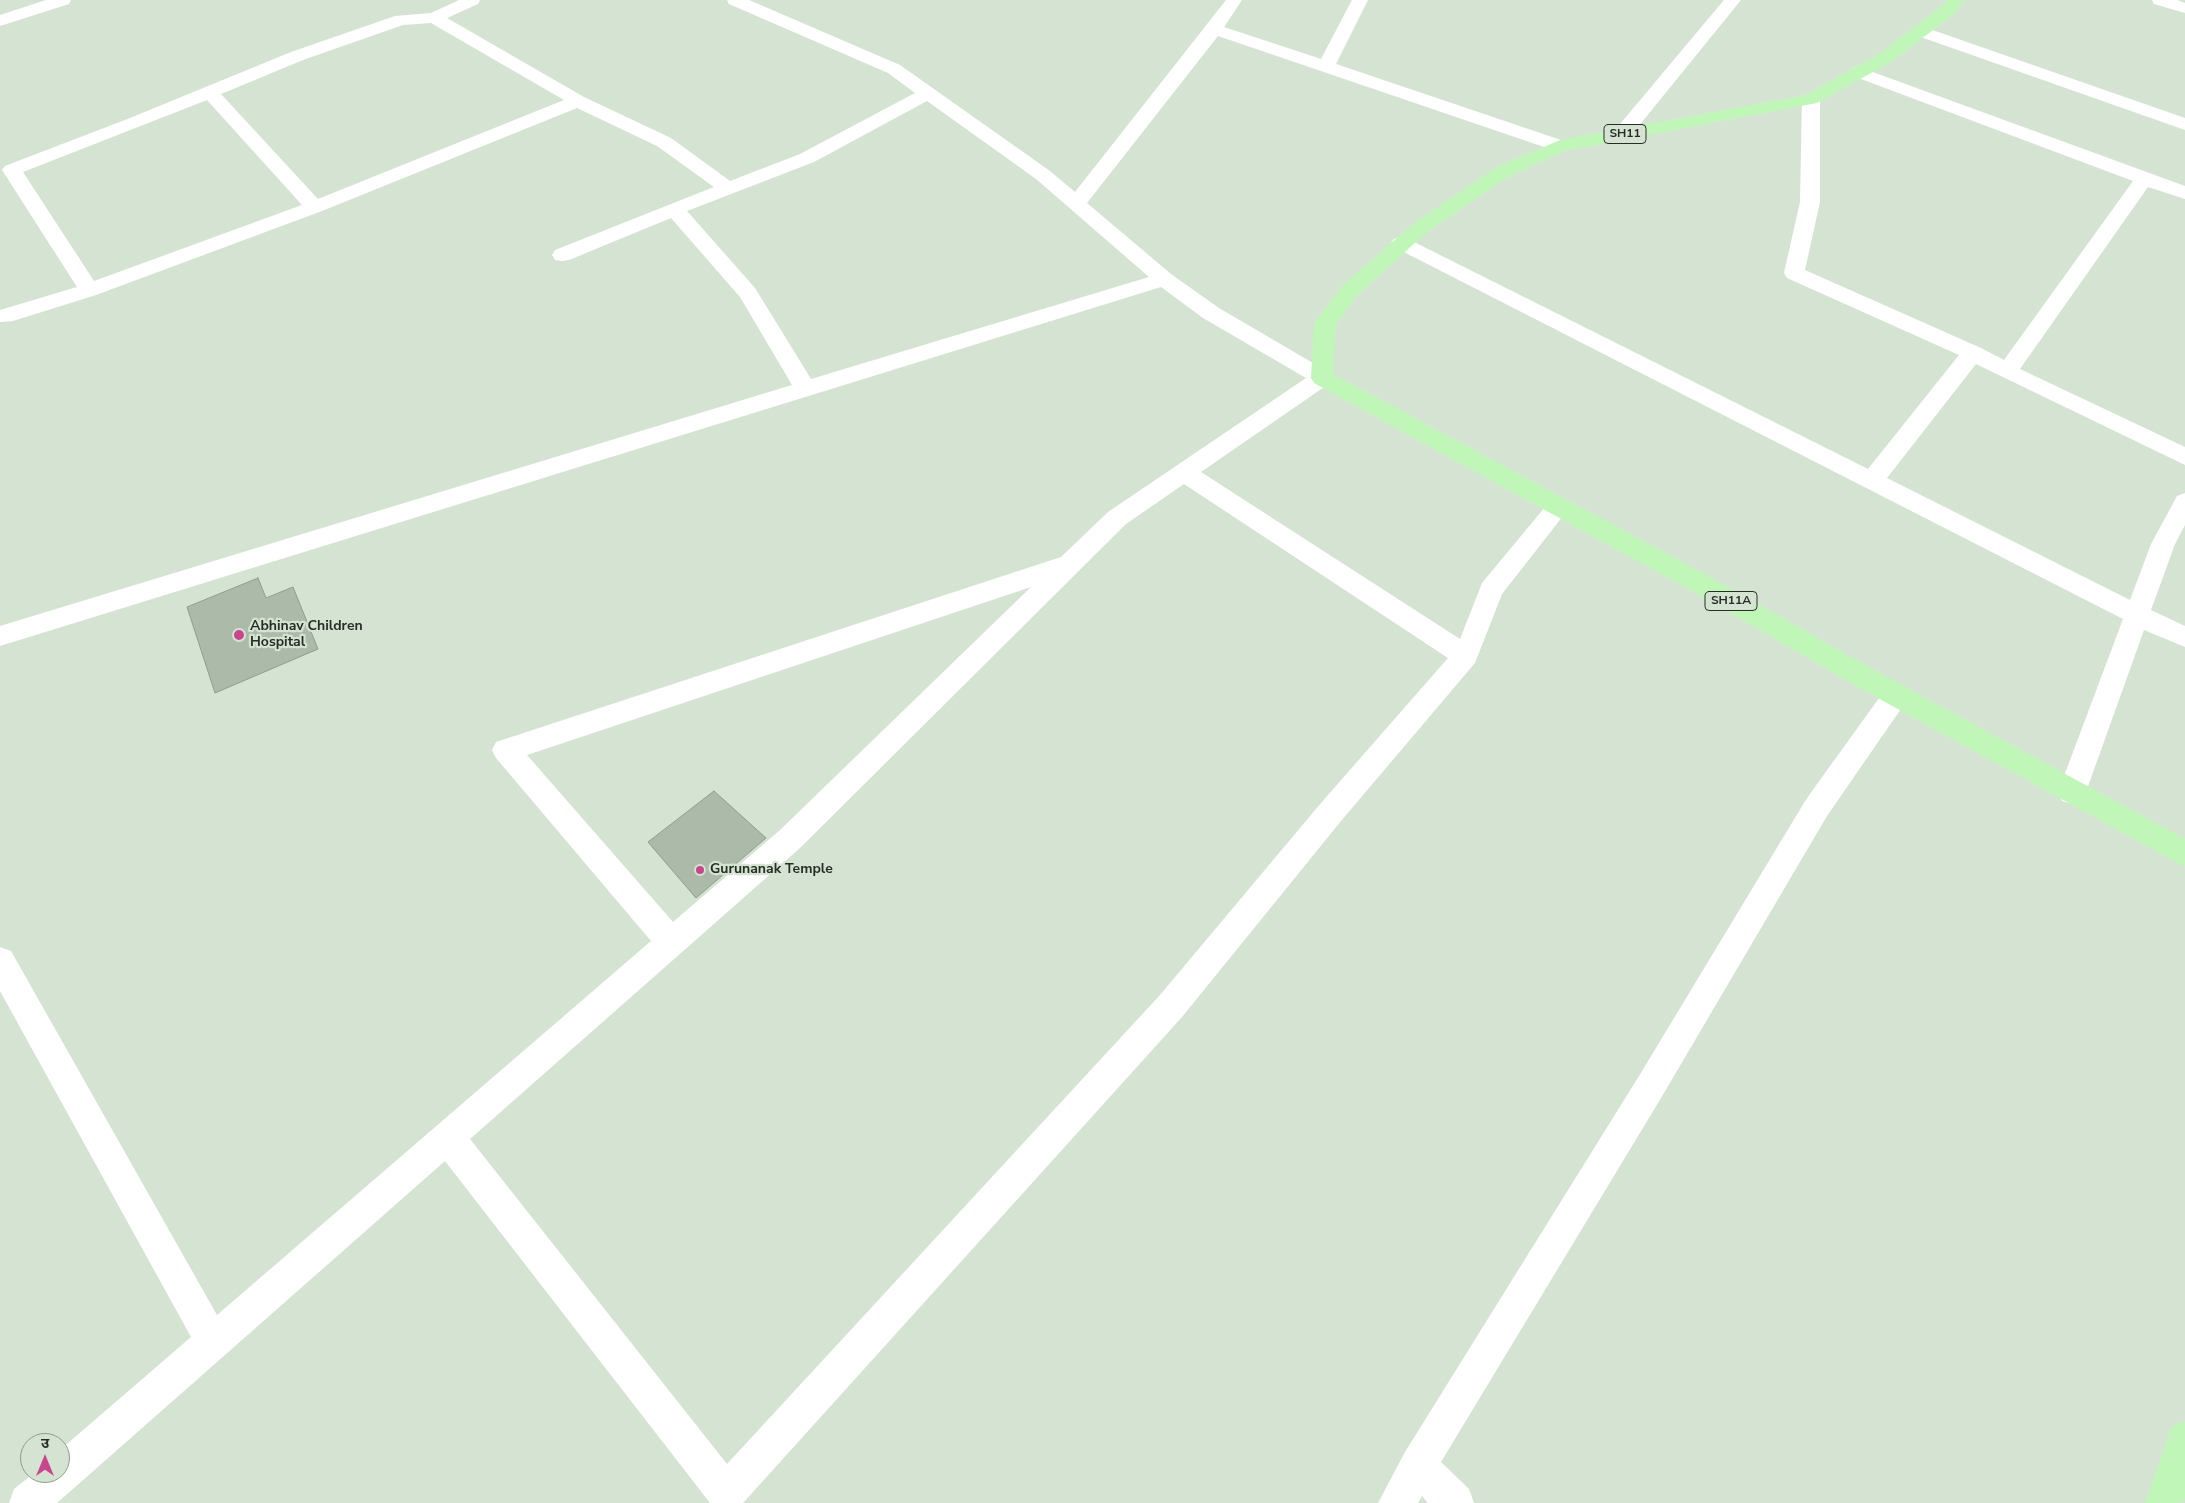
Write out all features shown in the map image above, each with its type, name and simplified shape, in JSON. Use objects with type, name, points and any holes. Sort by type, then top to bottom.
[{"type":"main road","name":"SH11","points":[[1322,378],[1325,324],[1349,291],[1401,243],[1504,171],[1560,146],[1811,99],[1885,58],[1948,10],[1956,0]]},
{"type":"main road","name":"SH11A","points":[[1322,378],[1558,508],[1703,585],[1896,695],[2185,854]]},
{"type":"main road","points":[[2164,1503],[2185,1440]]},
{"type":"street","points":[[0,20],[63,0]]},
{"type":"street","points":[[89,290],[12,170],[297,56],[401,20],[434,18],[472,0]]},
{"type":"street","points":[[28,1503],[212,1340],[790,839],[1117,518],[1322,378],[1211,313],[1164,279],[1043,176],[894,69],[735,0]]},
{"type":"street","points":[[1077,203],[1214,29],[1234,0]]},
{"type":"street","points":[[1326,67],[1360,0]]},
{"type":"street","points":[[1622,134],[1733,0]]},
{"type":"street","points":[[2160,0],[2185,8]]},
{"type":"street","points":[[434,18],[578,101],[664,142],[728,188]]},
{"type":"street","points":[[1214,29],[1560,146]]},
{"type":"street","points":[[1921,31],[2185,124]]},
{"type":"street","points":[[1859,72],[2185,193]]},
{"type":"street","points":[[210,92],[315,207]]},
{"type":"street","points":[[562,255],[674,209],[807,158],[928,93]]},
{"type":"street","points":[[1811,99],[1810,202],[1794,274],[1973,353],[2007,372],[2185,457]]},
{"type":"street","points":[[6,316],[89,290],[315,207],[578,101]]},
{"type":"street","points":[[2007,372],[2144,179]]},
{"type":"street","points":[[674,209],[748,293],[806,390]]},
{"type":"street","points":[[1401,243],[2137,615],[2185,637]]},
{"type":"street","points":[[0,636],[1164,279]]},
{"type":"street","points":[[1872,481],[1973,353]]},
{"type":"street","points":[[1184,472],[1466,656]]},
{"type":"street","points":[[2072,792],[2164,544],[2185,502]]},
{"type":"street","points":[[448,1137],[726,1493],[1171,1006],[1325,820],[1466,656],[1491,590],[1558,508]]},
{"type":"street","points":[[671,943],[506,750],[1070,564]]},
{"type":"street","points":[[1397,1503],[1817,807],[1896,695]]},
{"type":"street","points":[[0,961],[212,1340]]},
{"type":"street","points":[[1418,1466],[1454,1503]]},
{"type":"building","points":[[258,578],[266,598],[293,587],[318,649],[215,693],[187,607]]},
{"type":"building","name":"Gurunanak Temple","points":[[714,791],[766,838],[696,898],[648,842]]},
{"type":"place","name":"Abhinav Children Hospital","points":[[239,635]]},
{"type":"place","name":"Gurunanak Temple","points":[[700,870]]}]
